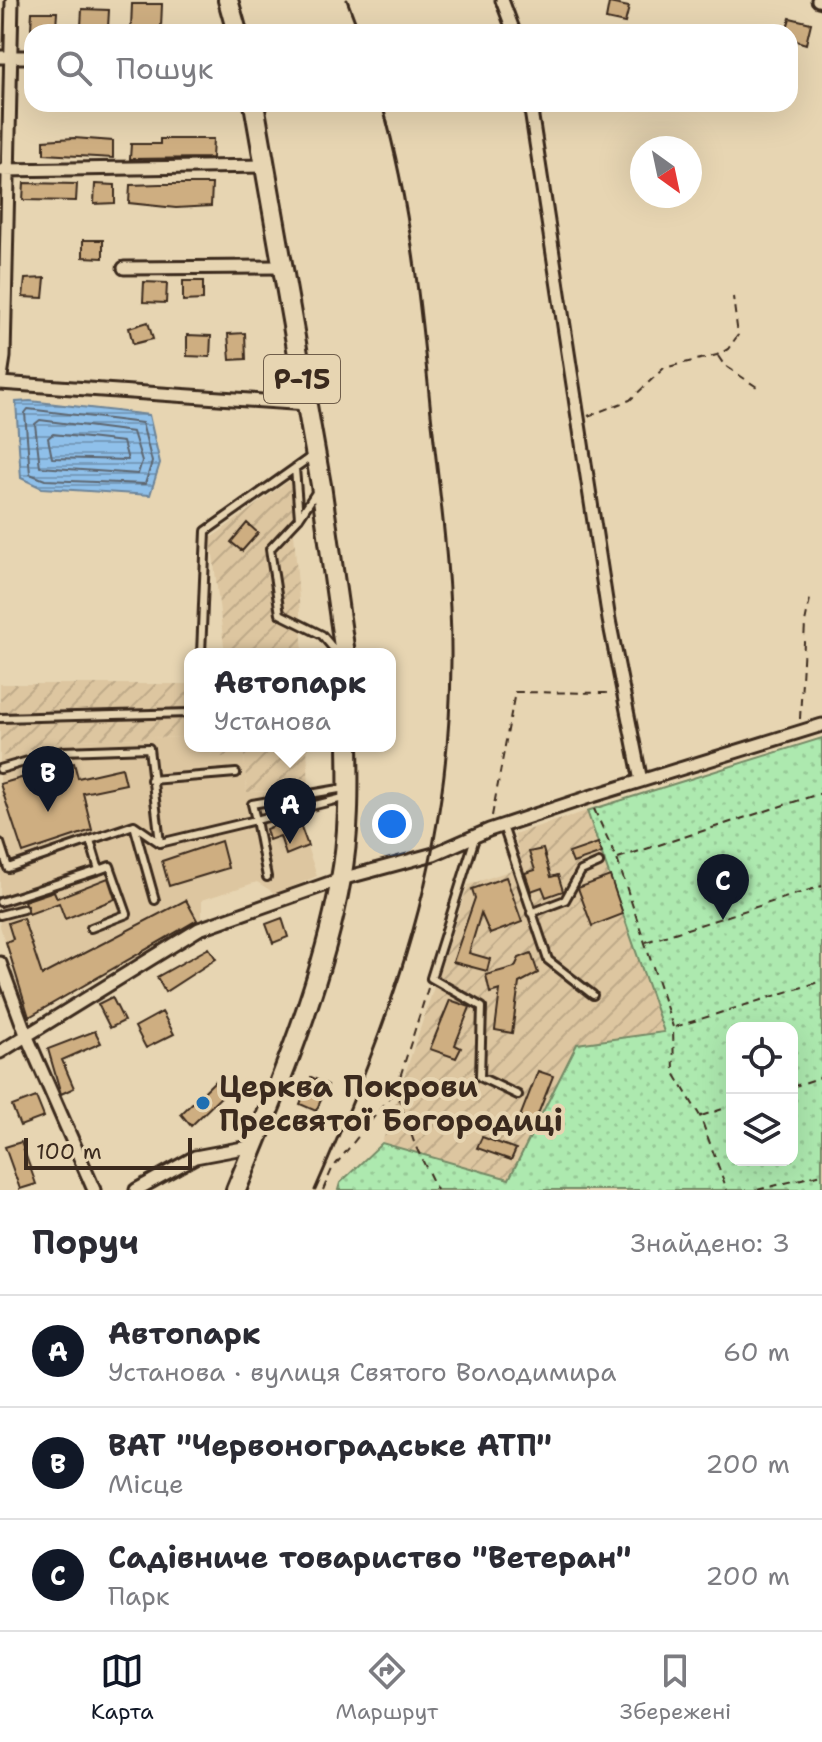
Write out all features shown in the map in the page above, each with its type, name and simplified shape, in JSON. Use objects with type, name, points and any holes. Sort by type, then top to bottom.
[{"type":"main road","points":[[228,0],[235,24]]},
{"type":"main road","name":"Р-15","points":[[256,112],[316,453],[344,648]]},
{"type":"main road","points":[[236,1190],[295,1039],[341,879],[349,792],[348,752]]},
{"type":"street","points":[[12,0],[6,57],[4,357],[0,383],[307,404]]},
{"type":"street","points":[[502,0],[511,24]]},
{"type":"street","points":[[531,112],[624,694],[641,781]]},
{"type":"street","points":[[3,170],[266,166]]},
{"type":"street","points":[[124,268],[281,267]]},
{"type":"street","points":[[0,1052],[199,929],[341,879],[434,854],[489,830],[589,797],[822,725]]},
{"type":"street","points":[[0,963],[27,1037],[94,1190]]},
{"type":"street","points":[[136,1190],[195,1157],[254,1146]]},
{"type":"lane","points":[[201,648],[206,531],[316,453]]},
{"type":"lane","points":[[295,468],[299,518]]},
{"type":"lane","points":[[321,485],[299,518],[270,549],[280,614],[322,635],[333,648]]},
{"type":"lane","points":[[0,718],[184,713]]},
{"type":"lane","points":[[0,769],[63,751],[149,748],[160,843]]},
{"type":"lane","points":[[151,780],[236,773]]},
{"type":"lane","points":[[134,825],[160,843],[256,820],[349,792]]},
{"type":"lane","points":[[267,877],[252,804],[349,792]]},
{"type":"lane","points":[[0,843],[8,868],[134,825]]},
{"type":"lane","points":[[134,825],[155,900]]},
{"type":"lane","points":[[503,826],[548,960],[593,995]]},
{"type":"lane","points":[[475,838],[431,978],[482,1007],[480,1077],[518,1095]]},
{"type":"lane","points":[[90,840],[99,870]]},
{"type":"lane","points":[[531,913],[565,900],[581,871],[599,863]]},
{"type":"lane","points":[[0,902],[110,866],[127,914],[91,928]]},
{"type":"lane","points":[[0,915],[23,909]]},
{"type":"path","points":[[580,420],[630,400],[664,368],[717,355],[728,349],[738,335],[733,297]]},
{"type":"path","points":[[717,355],[724,365],[760,389]]},
{"type":"path","points":[[800,732],[805,623],[810,599]]},
{"type":"path","points":[[489,830],[515,692],[624,694]]},
{"type":"path","points":[[617,859],[822,793]]},
{"type":"path","points":[[589,797],[617,859],[673,1027],[674,1073],[700,1116],[727,1190]]},
{"type":"path","points":[[645,943],[822,886]]},
{"type":"path","points":[[323,1190],[332,1169],[396,1090],[431,978]]},
{"type":"path","points":[[673,1027],[822,981]]},
{"type":"path","points":[[798,1085],[822,1077]]},
{"type":"path","points":[[396,1090],[415,1145],[437,1190]]},
{"type":"path","points":[[700,1116],[726,1108]]},
{"type":"path","points":[[757,1190],[822,1174]]},
{"type":"shaded area","points":[[290,480],[303,648],[224,648],[211,538]]},
{"type":"shaded area","points":[[0,684],[184,684],[184,737],[67,740],[0,757]]},
{"type":"shaded area","points":[[184,737],[184,752],[212,752],[212,757],[244,755],[247,792],[294,791],[292,802],[317,876],[276,894],[257,882],[202,900],[202,921],[28,1018],[0,926],[0,757],[67,740]]},
{"type":"shaded area","points":[[212,752],[307,752],[309,789],[247,792],[244,755],[212,758]]},
{"type":"shaded area","points":[[587,811],[664,1032],[577,1045],[509,1179],[382,1143],[468,885],[523,866],[514,834]]},
{"type":"green space","points":[[822,738],[822,1190],[338,1190],[340,1183],[382,1143],[509,1179],[577,1044],[664,1032],[587,811]]},
{"type":"water","points":[[16,402],[149,415],[160,463],[150,495],[42,488],[21,478]]},
{"type":"building","points":[[609,3],[629,7],[625,23],[606,19]]},
{"type":"building","points":[[132,4],[162,4],[161,24],[131,24]]},
{"type":"building","points":[[82,9],[109,10],[108,24],[81,24]]},
{"type":"building","points":[[32,12],[57,12],[56,24],[31,24]]},
{"type":"building","points":[[790,18],[811,23],[806,44],[798,42],[798,24],[788,24]]},
{"type":"building","points":[[74,138],[113,141],[113,158],[44,154],[44,140]]},
{"type":"building","points":[[160,139],[213,139],[212,158],[130,159],[131,144],[160,144]]},
{"type":"building","points":[[24,183],[77,184],[76,201],[23,200]]},
{"type":"building","points":[[95,184],[115,185],[115,203],[94,204]]},
{"type":"building","points":[[212,184],[211,206],[176,208],[129,203],[130,185]]},
{"type":"building","points":[[83,240],[103,240],[103,258],[83,257]]},
{"type":"building","points":[[45,278],[43,298],[23,297],[25,279]]},
{"type":"building","points":[[183,281],[203,281],[203,300],[183,301]]},
{"type":"building","points":[[144,282],[167,283],[166,303],[143,302]]},
{"type":"building","points":[[148,322],[153,339],[133,344],[129,328]]},
{"type":"building","points":[[245,333],[246,359],[230,360],[228,334]]},
{"type":"building","points":[[187,335],[211,336],[210,357],[187,356]]},
{"type":"building","points":[[247,523],[258,533],[242,551],[231,542]]},
{"type":"building","points":[[74,763],[78,778],[122,768],[126,784],[83,793],[92,830],[23,853],[0,784]]},
{"type":"building","points":[[297,816],[308,846],[286,855],[280,836],[269,840],[266,829],[276,825],[275,821]]},
{"type":"building","points":[[221,841],[228,868],[169,886],[162,861]]},
{"type":"building","points":[[598,843],[602,853],[573,863],[569,853]]},
{"type":"building","points":[[543,849],[551,877],[558,875],[563,891],[546,897],[542,887],[531,891],[525,873],[535,870],[529,852]]},
{"type":"building","points":[[610,876],[623,914],[592,926],[578,888]]},
{"type":"building","points":[[506,877],[522,922],[490,934],[481,913],[469,953],[490,959],[487,971],[453,962],[475,898],[472,889]]},
{"type":"building","points":[[108,878],[115,899],[65,919],[59,903],[29,914],[24,901],[54,891],[57,898]]},
{"type":"building","points":[[186,900],[197,920],[29,1017],[6,942],[13,939],[8,923],[23,918],[42,975]]},
{"type":"building","points":[[282,918],[288,937],[273,943],[266,924]]},
{"type":"building","points":[[209,948],[216,959],[165,992],[157,977]]},
{"type":"building","points":[[531,953],[538,973],[519,983],[512,1033],[495,1030],[500,990],[490,993],[486,975],[515,967],[519,958]]},
{"type":"building","points":[[112,997],[124,1021],[110,1028],[98,1004]]},
{"type":"building","points":[[450,1000],[470,1007],[455,1045],[461,1048],[456,1058],[430,1049]]},
{"type":"building","points":[[162,1012],[174,1034],[146,1048],[135,1027]]},
{"type":"building","points":[[95,1031],[101,1043],[62,1060],[74,1088],[61,1094],[48,1049]]},
{"type":"building","points":[[538,1071],[553,1076],[534,1124],[520,1117]]},
{"type":"building","points":[[311,1077],[328,1085],[316,1111],[300,1104]]},
{"type":"building","name":"Церква Покрови Пресвятої Богородиці","points":[[215,1081],[226,1092],[191,1126],[181,1114]]},
{"type":"building","points":[[36,1097],[44,1117],[20,1126],[12,1106]]},
{"type":"building","points":[[482,1137],[516,1149],[511,1160],[477,1148]]},
{"type":"building","points":[[21,1142],[36,1184],[20,1189],[5,1147]]},
{"type":"railway","points":[[347,0],[356,24]]},
{"type":"railway","points":[[315,1190],[369,1060],[412,933],[440,803],[448,734],[451,630],[442,507],[414,258],[384,112]]},
{"type":"place","name":"ВАТ \"Червоноградське АТП\"","points":[[48,812]]},
{"type":"place","name":"Автопарк","points":[[290,844]]},
{"type":"place","name":"Садівниче товариство \"Ветеран\"","points":[[723,920]]},
{"type":"place","name":"Церква Покрови Пресвятої Богородиці","points":[[203,1103]]}]
